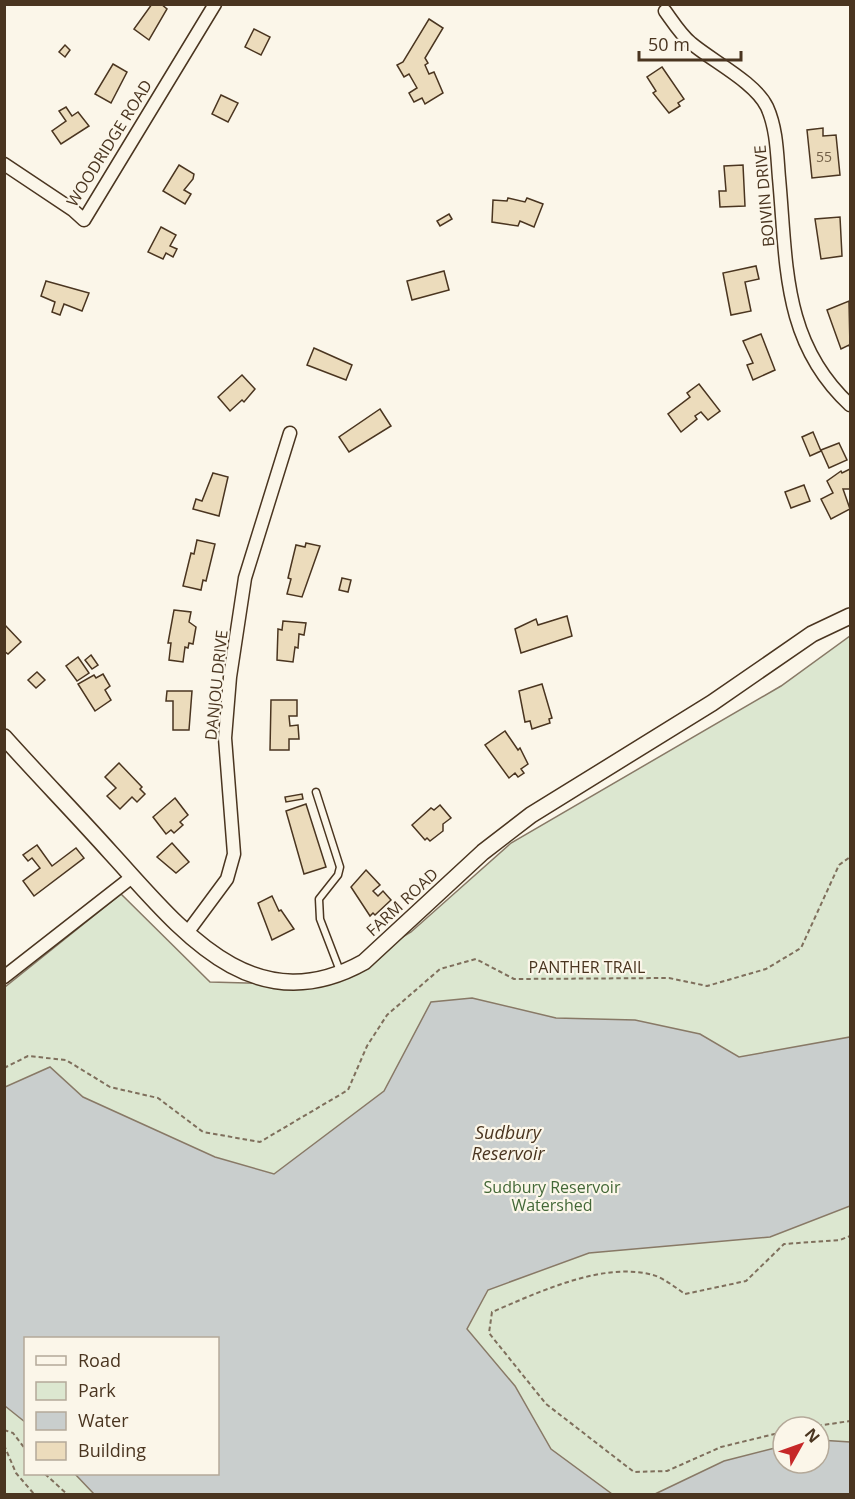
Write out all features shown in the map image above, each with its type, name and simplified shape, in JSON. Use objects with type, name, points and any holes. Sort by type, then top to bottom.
[{"type":"street","name":"WOODRIDGE ROAD","points":[[4,164],[73,210],[84,220],[214,4]]},
{"type":"street","name":"BOIVIN DRIVE","points":[[665,11],[688,41],[743,81],[766,105],[775,135],[789,286],[798,330],[832,388],[850,405]]},
{"type":"street","name":"DANJOU DRIVE","points":[[187,933],[226,879],[234,854],[225,738],[230,677],[245,578],[290,432]]},
{"type":"street","name":"FARM ROAD","points":[[4,737],[132,877],[187,933],[220,960],[249,975],[278,981],[307,982],[341,974],[364,962],[483,852],[531,815],[712,703],[812,634],[850,616]]},
{"type":"street","points":[[4,977],[132,877]]},
{"type":"lane","points":[[316,792],[340,867],[338,875],[319,899],[320,919],[341,974]]},
{"type":"path","name":"PANTHER TRAIL","points":[[4,1068],[28,1056],[66,1060],[110,1087],[158,1098],[203,1132],[260,1142],[348,1090],[367,1046],[387,1015],[440,969],[476,959],[514,979],[669,978],[707,986],[766,969],[801,948],[839,865],[850,857]]},
{"type":"path","points":[[771,1435],[721,1447],[667,1470],[634,1472],[546,1404],[489,1333],[492,1312],[549,1288],[614,1271],[654,1275],[685,1294],[746,1281],[784,1244],[840,1240],[850,1236]]},
{"type":"path","points":[[831,1424],[850,1421]]},
{"type":"path","points":[[4,1430],[14,1433],[24,1447]]},
{"type":"path","points":[[4,1445],[16,1473],[34,1494]]},
{"type":"path","points":[[47,1475],[67,1494]]},
{"type":"green space","name":"Sudbury Reservoir Watershed","points":[[850,636],[850,1494],[5,1494],[5,987],[121,894],[210,982],[324,985],[411,932],[511,843],[781,686]]},
{"type":"water","name":"Sudbury Reservoir","points":[[472,998],[556,1018],[635,1020],[700,1034],[739,1057],[850,1037],[850,1206],[770,1237],[589,1253],[488,1290],[467,1329],[515,1386],[551,1449],[612,1494],[94,1494],[76,1475],[219,1475],[219,1337],[24,1337],[24,1421],[5,1406],[5,1087],[50,1067],[83,1097],[215,1157],[274,1174],[384,1091],[431,1002]]},
{"type":"water","points":[[831,1441],[850,1442],[850,1494],[655,1494],[724,1461],[771,1449],[771,1475],[831,1475]]},
{"type":"building","points":[[152,4],[161,4],[167,9],[149,40],[134,29]]},
{"type":"building","points":[[429,19],[443,28],[425,58],[428,63],[425,65],[429,74],[434,72],[443,93],[425,104],[422,98],[414,102],[409,93],[417,88],[409,74],[404,77],[397,65],[403,62]]},
{"type":"building","points":[[254,29],[270,37],[261,55],[245,47]]},
{"type":"building","points":[[65,45],[70,50],[65,57],[59,52]]},
{"type":"building","points":[[113,64],[127,72],[111,103],[95,94]]},
{"type":"building","points":[[662,67],[684,99],[678,103],[680,106],[669,113],[653,93],[656,91],[647,77]]},
{"type":"building","points":[[221,95],[238,103],[228,122],[212,114]]},
{"type":"building","points":[[66,107],[72,116],[78,112],[89,126],[61,144],[52,131],[66,121],[59,111]]},
{"type":"building","points":[[823,128],[823,136],[836,135],[840,175],[812,178],[807,130]]},
{"type":"building","points":[[179,165],[194,174],[193,179],[184,190],[191,194],[185,204],[163,191]]},
{"type":"building","points":[[743,165],[745,206],[720,207],[719,191],[726,191],[724,166]]},
{"type":"building","points":[[508,198],[525,202],[527,198],[543,204],[534,227],[520,221],[518,226],[492,222],[493,200],[507,201]]},
{"type":"building","points":[[449,214],[452,219],[440,226],[437,221]]},
{"type":"building","points":[[840,217],[842,256],[821,259],[815,219]]},
{"type":"building","points":[[161,227],[176,235],[170,246],[177,249],[173,257],[166,253],[163,259],[148,252]]},
{"type":"building","points":[[756,266],[759,279],[745,282],[751,311],[731,315],[723,273]]},
{"type":"building","points":[[444,271],[449,290],[412,300],[407,281]]},
{"type":"building","points":[[46,281],[89,293],[82,311],[64,304],[60,315],[52,312],[55,302],[41,296]]},
{"type":"building","points":[[849,301],[850,348],[849,345],[841,349],[827,310]]},
{"type":"building","points":[[761,334],[775,370],[753,380],[747,365],[753,363],[743,341]]},
{"type":"building","points":[[314,348],[352,365],[346,380],[307,365]]},
{"type":"building","points":[[242,375],[255,389],[244,402],[242,400],[230,411],[218,397]]},
{"type":"building","points":[[699,384],[720,411],[708,420],[701,412],[695,416],[697,419],[681,432],[668,414],[690,397],[687,393]]},
{"type":"building","points":[[380,409],[391,426],[349,452],[339,437]]},
{"type":"building","points":[[813,432],[821,451],[810,456],[802,437]]},
{"type":"building","points":[[839,443],[847,460],[829,468],[821,450]]},
{"type":"building","points":[[850,469],[850,489],[843,489],[850,509],[831,519],[821,499],[833,493],[827,481],[841,471],[842,473]]},
{"type":"building","points":[[213,473],[228,477],[219,516],[193,509],[196,499],[202,501]]},
{"type":"building","points":[[804,485],[810,501],[791,508],[785,492]]},
{"type":"building","points":[[197,540],[215,544],[206,581],[203,580],[201,590],[183,586],[191,553],[194,554]]},
{"type":"building","points":[[306,543],[320,546],[302,597],[287,594],[291,579],[288,578],[296,545],[305,547]]},
{"type":"building","points":[[342,578],[351,580],[348,592],[339,590]]},
{"type":"building","points":[[174,610],[191,612],[189,622],[196,627],[193,644],[189,643],[188,648],[185,647],[183,662],[169,660],[171,643],[168,643]]},
{"type":"building","points":[[567,616],[572,636],[521,653],[515,629],[536,619],[538,625]]},
{"type":"building","points":[[283,621],[306,623],[304,635],[299,634],[298,648],[295,647],[293,662],[277,660],[278,629],[282,630]]},
{"type":"building","points":[[4,624],[21,642],[8,654],[4,651]]},
{"type":"building","points":[[91,655],[98,665],[92,669],[85,660]]},
{"type":"building","points":[[78,657],[89,673],[77,681],[66,666]]},
{"type":"building","points":[[37,672],[45,680],[36,688],[28,680]]},
{"type":"building","points":[[103,674],[110,686],[105,690],[111,700],[95,711],[78,684],[94,675],[96,678]]},
{"type":"building","points":[[542,684],[552,718],[549,719],[550,723],[532,729],[530,721],[525,722],[519,691]]},
{"type":"building","points":[[167,691],[192,691],[189,730],[173,730],[173,701],[166,701]]},
{"type":"building","points":[[271,700],[297,700],[297,716],[289,716],[290,726],[298,725],[299,739],[289,739],[289,750],[270,750]]},
{"type":"building","points":[[505,731],[518,750],[520,748],[528,764],[521,769],[524,773],[518,777],[515,773],[509,778],[485,745]]},
{"type":"building","points":[[119,763],[142,787],[140,789],[145,794],[137,802],[132,797],[120,809],[107,796],[116,788],[105,777]]},
{"type":"building","points":[[302,794],[303,799],[286,802],[285,797]]},
{"type":"building","points":[[175,798],[188,815],[180,822],[183,825],[174,833],[171,830],[166,834],[153,817]]},
{"type":"building","points":[[306,804],[326,867],[304,874],[286,811]]},
{"type":"building","points":[[440,805],[451,818],[443,824],[443,831],[430,841],[427,838],[425,840],[412,825],[431,808],[434,810]]},
{"type":"building","points":[[172,843],[189,862],[176,873],[157,857]]},
{"type":"building","points":[[37,845],[52,866],[76,848],[84,858],[34,896],[23,881],[40,868],[32,858],[28,861],[23,855]]},
{"type":"building","points":[[366,870],[380,885],[373,891],[378,896],[383,891],[391,900],[375,915],[373,913],[370,916],[351,887]]},
{"type":"building","points":[[272,896],[279,911],[281,910],[294,929],[272,940],[258,903]]}]
